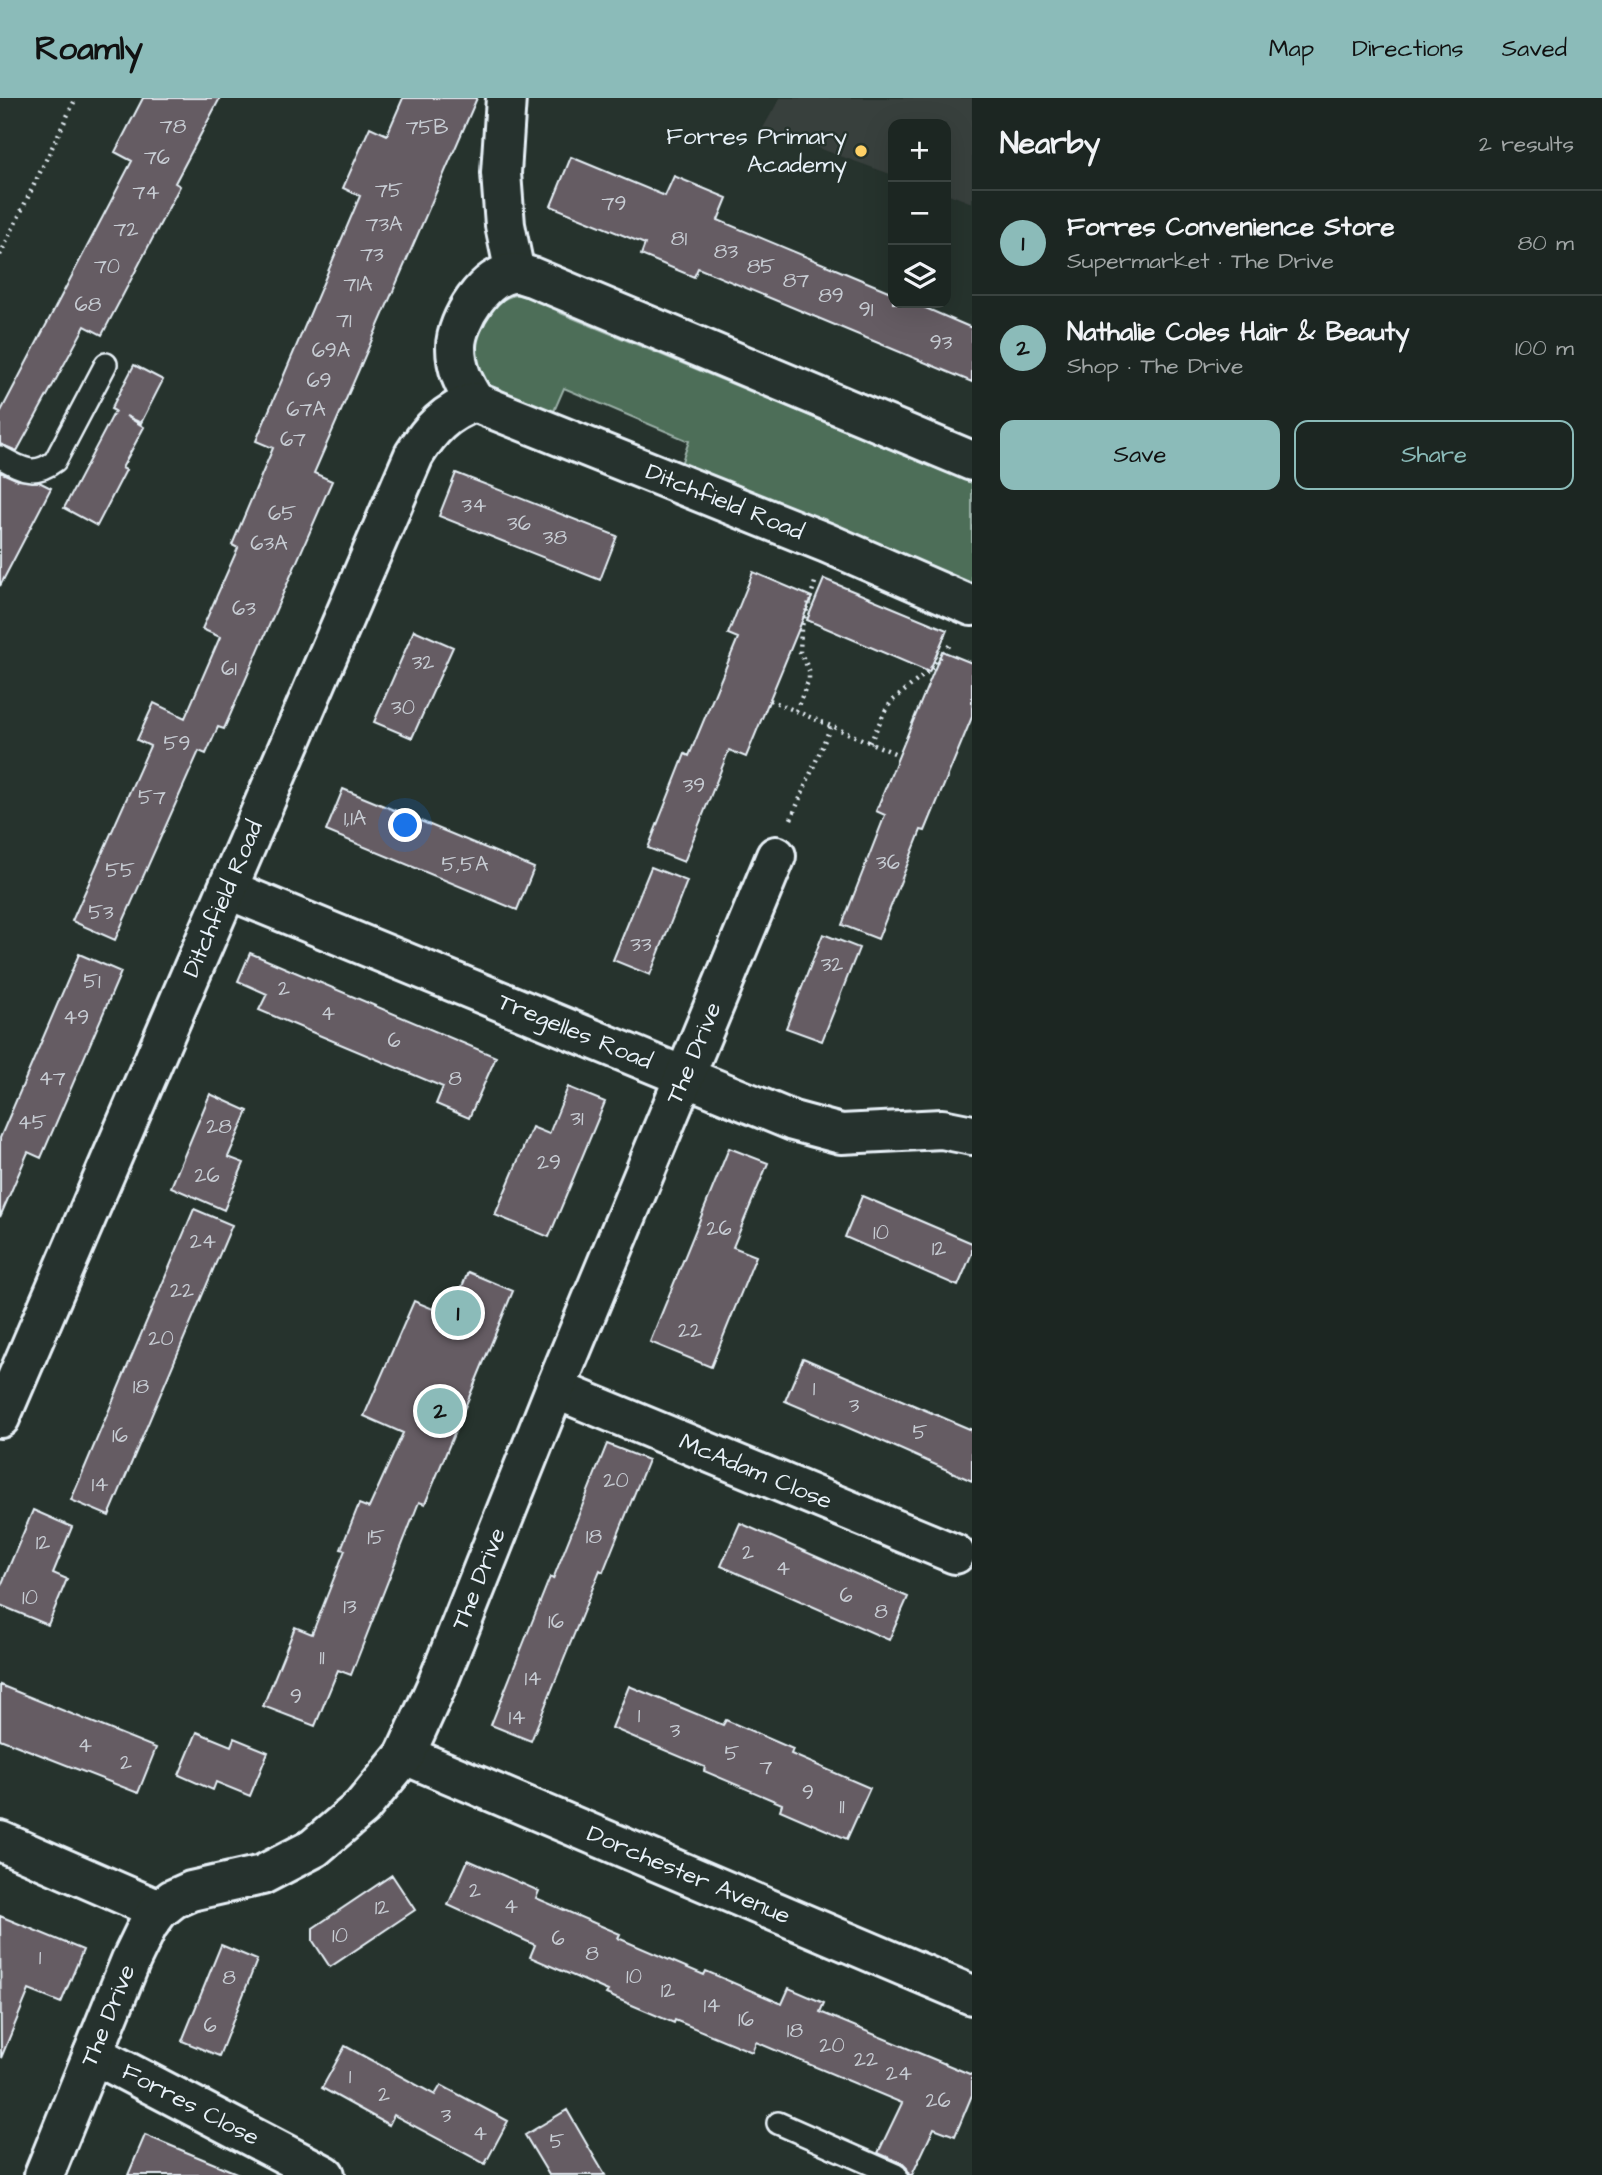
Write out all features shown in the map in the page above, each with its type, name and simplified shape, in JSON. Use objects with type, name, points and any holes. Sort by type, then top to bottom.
[{"type":"street","points":[[506,98],[502,183],[505,225],[515,273]]},
{"type":"street","points":[[475,402],[458,368],[456,345],[461,322],[470,305],[485,288],[515,273],[972,461]]},
{"type":"street","name":"Ditchfield Road","points":[[0,1418],[414,455],[425,437],[439,422],[456,409],[475,402],[827,543],[964,621]]},
{"type":"street","name":"The Drive","points":[[44,2175],[135,1952],[148,1925],[159,1910],[173,1899],[191,1891],[262,1875],[314,1848],[362,1807],[405,1755],[436,1687],[555,1389],[776,856]]},
{"type":"street","name":"Tregelles Road","points":[[229,890],[793,1121],[841,1134],[942,1129],[972,1135]]},
{"type":"street","name":"McAdam Close","points":[[555,1389],[955,1554]]},
{"type":"street","name":"Dorchester Avenue","points":[[405,1755],[972,1995]]},
{"type":"street","points":[[0,1841],[159,1910]]},
{"type":"street","name":"Forres Close","points":[[93,2054],[324,2175]]},
{"type":"lane","points":[[0,457],[18,467],[33,471],[44,469],[55,461],[106,364]]},
{"type":"lane","points":[[778,2123],[896,2175]]},
{"type":"path","points":[[0,256],[76,98]]},
{"type":"path","points":[[796,711],[809,678],[809,670],[800,652],[801,629],[827,543]]},
{"type":"path","points":[[870,743],[892,701],[930,670],[964,621]]},
{"type":"path","points":[[770,700],[899,755]]},
{"type":"path","points":[[776,856],[831,726]]},
{"type":"shaded area","name":"Forres Primary Academy","points":[[780,98],[972,98],[972,203],[951,195],[951,119],[888,119],[888,173],[763,128]]},
{"type":"green space","points":[[531,292],[556,303],[558,312],[972,483],[972,595],[679,470],[689,441],[564,388],[551,418],[498,394],[485,380],[480,369],[477,358],[478,334],[487,313],[495,305],[508,297]]},
{"type":"building","points":[[143,98],[220,98],[175,183],[180,186],[102,335],[85,326],[17,451],[0,444],[0,413],[132,161],[115,152]]},
{"type":"building","points":[[403,98],[477,98],[314,473],[332,481],[224,729],[218,727],[206,754],[199,751],[115,940],[72,921],[150,746],[137,740],[154,703],[185,718],[220,637],[202,629],[238,548],[232,545],[273,448],[256,441],[360,196],[343,188],[370,127],[387,135]]},
{"type":"building","points":[[571,157],[665,196],[674,176],[727,198],[718,220],[888,291],[888,308],[926,308],[972,328],[972,382],[698,268],[694,277],[641,255],[645,244],[551,206]]},
{"type":"building","points":[[134,365],[163,380],[141,423],[126,416],[144,427],[122,468],[126,470],[97,526],[64,508],[115,411],[111,409]]},
{"type":"building","points":[[0,472],[18,480],[39,482],[51,488],[0,586]]},
{"type":"building","points":[[456,473],[617,536],[600,580],[439,516]]},
{"type":"building","points":[[753,572],[812,597],[746,757],[729,750],[684,862],[648,848],[685,754],[689,756],[738,638],[728,634]]},
{"type":"building","points":[[824,579],[947,630],[929,672],[807,620]]},
{"type":"building","points":[[414,630],[453,647],[412,738],[374,722]]},
{"type":"building","points":[[942,651],[972,663],[972,717],[925,831],[921,830],[878,939],[842,925],[885,815],[876,811]]},
{"type":"building","points":[[343,789],[534,868],[517,910],[326,831]]},
{"type":"building","points":[[651,867],[687,881],[650,975],[613,960]]},
{"type":"building","points":[[823,934],[859,948],[822,1041],[786,1028]]},
{"type":"building","points":[[250,953],[496,1057],[469,1118],[436,1104],[443,1087],[259,1010],[267,994],[238,981]]},
{"type":"building","points":[[79,954],[121,972],[41,1158],[28,1152],[0,1217],[0,1138]]},
{"type":"building","points":[[568,1087],[605,1102],[549,1237],[495,1215],[532,1127],[549,1134]]},
{"type":"building","points":[[210,1094],[248,1111],[228,1157],[244,1163],[224,1210],[171,1187]]},
{"type":"building","points":[[729,1148],[768,1163],[733,1247],[756,1256],[711,1367],[650,1342]]},
{"type":"building","points":[[862,1196],[972,1243],[972,1253],[958,1286],[845,1237]]},
{"type":"building","points":[[194,1209],[232,1225],[109,1516],[71,1500]]},
{"type":"building","points":[[468,1272],[513,1291],[425,1504],[419,1502],[351,1675],[338,1670],[315,1726],[263,1706],[295,1627],[312,1634],[345,1550],[341,1549],[359,1504],[369,1508],[403,1433],[364,1416],[414,1301],[450,1316]]},
{"type":"building","points":[[803,1358],[972,1430],[972,1481],[785,1401]]},
{"type":"building","points":[[607,1444],[648,1460],[531,1741],[491,1725]]},
{"type":"building","points":[[33,1510],[72,1527],[53,1573],[67,1579],[48,1625],[0,1605],[0,1588]]},
{"type":"building","points":[[740,1523],[908,1597],[889,1640],[721,1566]]},
{"type":"building","points":[[0,1685],[156,1748],[138,1793],[0,1739]]},
{"type":"building","points":[[629,1686],[723,1725],[726,1720],[793,1749],[791,1754],[870,1788],[847,1839],[780,1810],[782,1804],[704,1771],[705,1767],[612,1728]]},
{"type":"building","points":[[197,1732],[231,1746],[234,1738],[268,1752],[250,1796],[216,1782],[213,1790],[179,1775]]},
{"type":"building","points":[[468,1860],[539,1891],[536,1898],[620,1934],[618,1938],[704,1975],[706,1971],[782,2004],[789,1988],[824,2003],[820,2012],[972,2075],[972,2095],[955,2136],[934,2128],[912,2175],[909,2175],[902,2163],[878,2153],[902,2103],[756,2042],[752,2052],[675,2020],[674,2023],[530,1957],[535,1945],[448,1905]]},
{"type":"building","points":[[392,1875],[415,1910],[330,1967],[313,1941],[313,1928]]},
{"type":"building","points":[[0,1916],[83,1950],[61,2003],[29,1990],[1,2058]]},
{"type":"building","points":[[221,1945],[257,1960],[219,2056],[182,2041]]},
{"type":"building","points":[[345,2046],[435,2095],[441,2085],[508,2121],[485,2164],[394,2115],[389,2125],[322,2088]]},
{"type":"building","points":[[567,2110],[605,2175],[549,2175],[525,2135]]},
{"type":"building","points":[[145,2135],[239,2174],[239,2175],[128,2175]]},
{"type":"place","name":"Forres Primary Academy","points":[[861,151]]},
{"type":"place","name":"Forres Convenience Store","points":[[458,1313]]},
{"type":"place","name":"Nathalie Coles Hair & Beauty","points":[[440,1411]]}]
